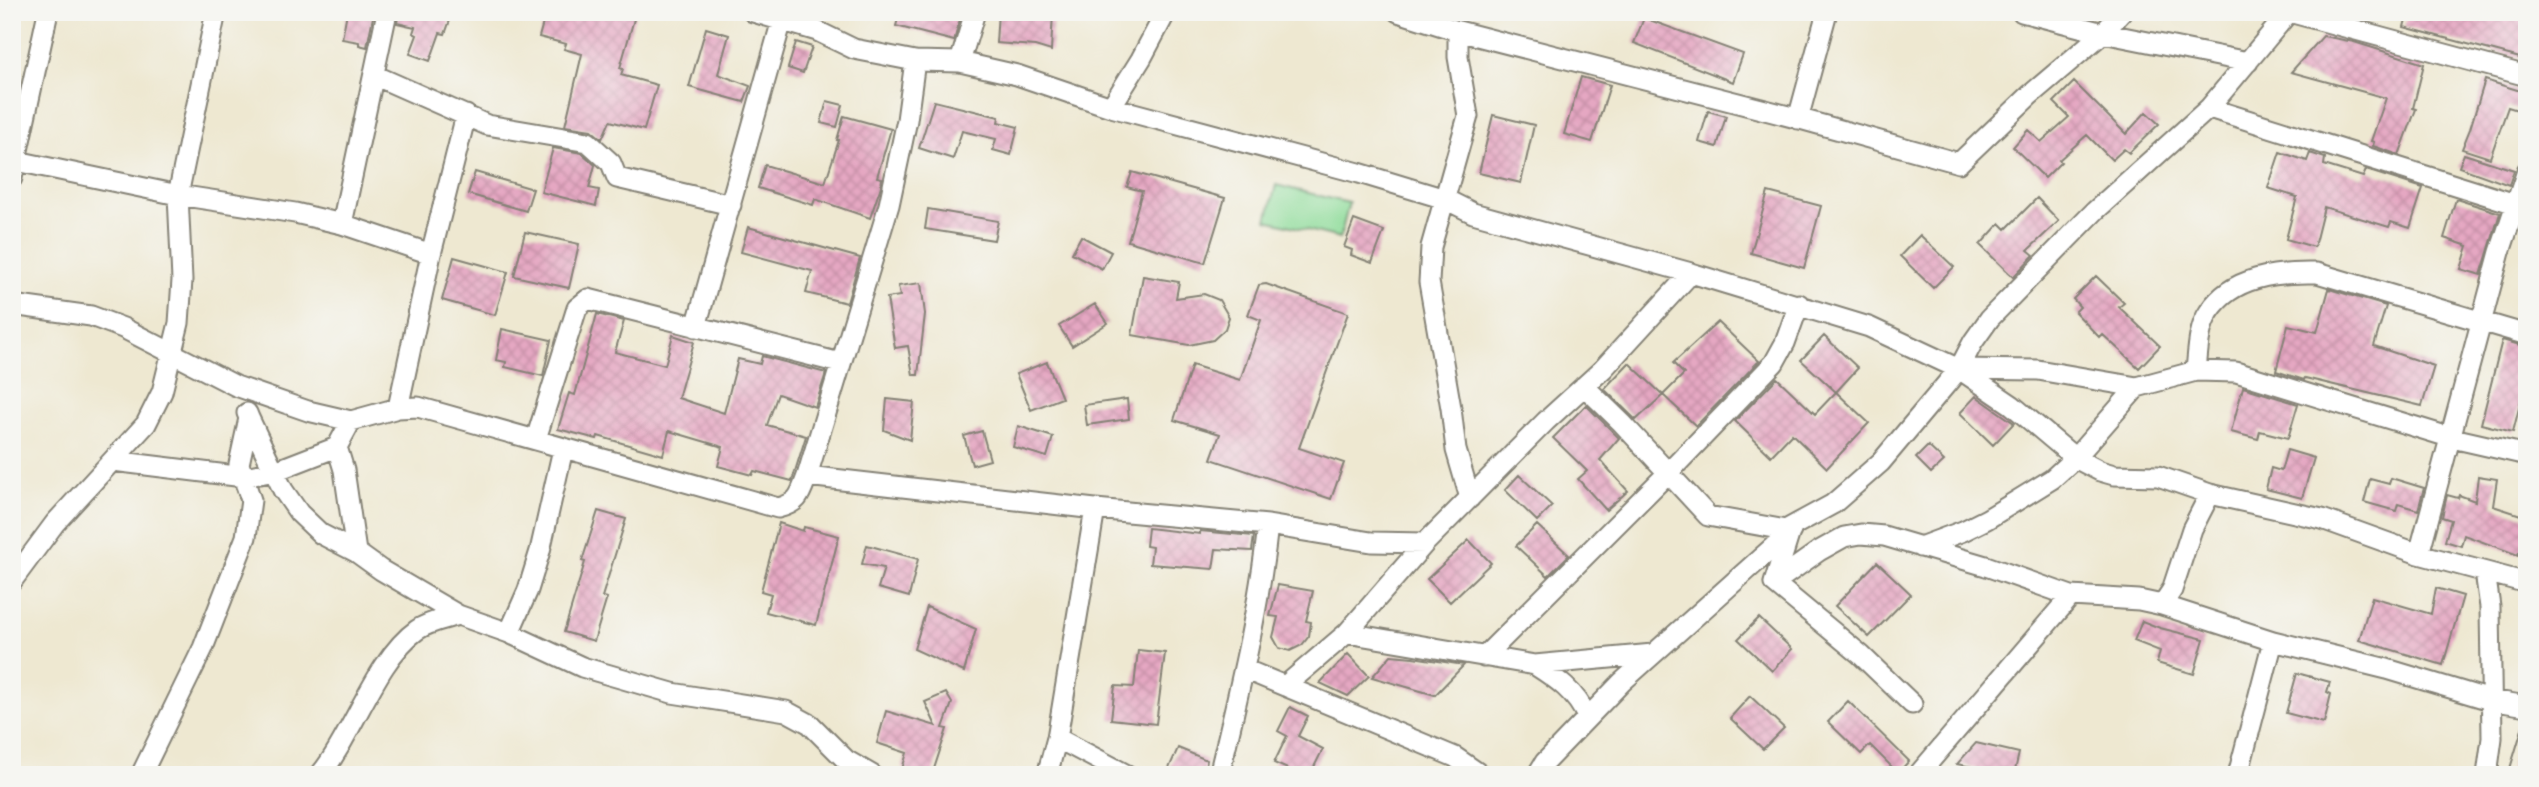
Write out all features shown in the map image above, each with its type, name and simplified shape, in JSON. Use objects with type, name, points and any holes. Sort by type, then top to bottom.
[{"type":"street","points":[[48,12],[13,166],[295,214],[342,224],[431,254]]},
{"type":"street","points":[[12,581],[55,523],[146,424],[162,392],[179,323],[181,280],[178,195],[216,12]]},
{"type":"street","points":[[342,224],[387,12]]},
{"type":"street","points":[[753,12],[782,20],[820,22],[854,49],[915,61],[960,62],[1017,75],[1111,107],[1359,173],[1445,199],[1473,213],[1799,304],[1870,327],[1959,369],[2012,405],[2075,458],[2100,471],[2114,475],[2158,476],[2210,494],[2322,519],[2419,554],[2527,583]]},
{"type":"street","points":[[960,62],[975,12]]},
{"type":"street","points":[[1111,107],[1166,12]]},
{"type":"street","points":[[1398,12],[1458,32],[1959,163],[2030,95],[2103,33],[2122,12]]},
{"type":"street","points":[[1798,119],[1827,12]]},
{"type":"street","points":[[2022,12],[2103,33],[2248,62]]},
{"type":"street","points":[[1774,583],[1791,531],[1789,528],[1833,504],[1881,462],[1959,369],[1990,318],[2095,211],[2209,108],[2289,12],[2527,76]]},
{"type":"street","points":[[696,327],[782,20]]},
{"type":"street","points":[[1458,32],[1458,57],[1468,116],[1431,247],[1429,282],[1456,450],[1470,498]]},
{"type":"street","points":[[12,305],[91,316],[122,328],[236,386],[308,411],[351,421],[398,408],[418,407],[778,508],[791,505],[800,496],[807,476],[890,205],[907,120],[915,61]]},
{"type":"street","points":[[374,75],[487,124],[588,142],[611,163],[617,178],[731,205]]},
{"type":"street","points":[[2209,108],[2521,206]]},
{"type":"street","points":[[398,408],[431,254],[466,115]]},
{"type":"street","points":[[2419,554],[2482,324],[2521,206],[2527,171]]},
{"type":"street","points":[[2196,371],[2199,342],[2208,314],[2214,306],[2227,292],[2254,279],[2283,272],[2316,273],[2482,324],[2527,335]]},
{"type":"street","points":[[1285,686],[1347,633],[1425,542],[1603,369],[1691,273]]},
{"type":"street","points":[[537,439],[577,308],[588,299],[840,363]]},
{"type":"street","points":[[1484,657],[1774,363],[1799,304]]},
{"type":"street","points":[[1959,369],[2038,370],[2137,387],[2196,371],[2236,372],[2452,438],[2527,455]]},
{"type":"street","points":[[236,386],[248,418],[283,490],[299,513],[321,534],[356,552],[381,570],[458,615],[509,633],[582,667],[672,693],[786,711],[810,724],[846,760],[872,775]]},
{"type":"street","points":[[1584,386],[1708,516],[1791,531]]},
{"type":"street","points":[[1920,547],[1987,519],[2052,479],[2075,458],[2137,387]]},
{"type":"street","points":[[141,775],[203,648],[246,537],[251,500],[239,464],[248,418]]},
{"type":"street","points":[[113,461],[244,477],[275,471],[337,447],[351,421]]},
{"type":"street","points":[[337,447],[344,470],[356,552]]},
{"type":"street","points":[[509,633],[528,590],[540,551],[563,449]]},
{"type":"street","points":[[807,476],[1095,509],[1268,525],[1371,542],[1425,542]]},
{"type":"street","points":[[2162,605],[2172,590],[2192,529],[2210,494]]},
{"type":"street","points":[[1047,775],[1057,738],[1095,509]]},
{"type":"street","points":[[1219,775],[1262,581],[1268,525]]},
{"type":"street","points":[[1537,775],[1545,762],[1587,717],[1791,531]]},
{"type":"street","points":[[1774,583],[1844,537],[1861,534],[1884,536],[1986,566],[2071,596],[2140,600],[2162,605],[2273,640],[2388,669],[2490,700],[2527,706]]},
{"type":"street","points":[[2485,572],[2490,607],[2492,738],[2487,775]]},
{"type":"street","points":[[1774,583],[1861,655],[1912,704]]},
{"type":"street","points":[[1918,775],[2071,596]]},
{"type":"street","points":[[320,775],[334,758],[352,722],[397,648],[418,629],[458,615]]},
{"type":"street","points":[[1347,633],[1535,666],[1653,654]]},
{"type":"street","points":[[2238,775],[2273,640]]},
{"type":"street","points":[[1535,666],[1559,680],[1574,694],[1587,717]]},
{"type":"street","points":[[1244,669],[1455,757],[1481,775]]},
{"type":"street","points":[[1057,738],[1127,775]]},
{"type":"green space","points":[[1276,185],[1349,203],[1340,238],[1267,220]]},
{"type":"building","points":[[347,12],[374,12],[367,47],[359,45],[359,42],[342,39]]},
{"type":"building","points":[[399,12],[453,12],[445,34],[440,33],[430,61],[410,54],[417,35],[413,33],[415,27],[397,23]]},
{"type":"building","points":[[546,12],[636,12],[620,68],[623,69],[621,75],[657,85],[644,130],[610,121],[602,139],[591,130],[565,126],[582,54],[564,49],[566,44],[539,37]]},
{"type":"building","points":[[900,12],[962,12],[954,41],[896,26]]},
{"type":"building","points":[[998,12],[1053,12],[1051,51],[1035,46],[996,43]]},
{"type":"building","points":[[2408,12],[2527,12],[2527,36],[2520,58],[2404,27]]},
{"type":"building","points":[[1644,18],[1743,54],[1733,82],[1634,43]]},
{"type":"building","points":[[706,28],[729,35],[718,74],[750,86],[744,102],[689,87]]},
{"type":"building","points":[[2323,36],[2354,42],[2424,64],[2413,108],[2416,109],[2399,155],[2373,146],[2374,142],[2371,141],[2386,98],[2291,72]]},
{"type":"building","points":[[796,42],[812,47],[803,73],[788,68]]},
{"type":"building","points":[[1581,77],[1610,85],[1592,142],[1564,134]]},
{"type":"building","points":[[2485,80],[2527,93],[2527,113],[2508,107],[2490,158],[2462,149]]},
{"type":"building","points":[[2074,82],[2126,134],[2146,112],[2159,124],[2129,153],[2124,149],[2112,160],[2087,135],[2059,160],[2061,162],[2045,178],[2013,147],[2028,130],[2041,142],[2069,117],[2054,102]]},
{"type":"building","points":[[827,101],[843,105],[837,127],[821,123]]},
{"type":"building","points":[[934,101],[999,117],[998,122],[1018,127],[1011,155],[993,150],[996,139],[962,131],[953,159],[919,148]]},
{"type":"building","points":[[1708,111],[1726,116],[1717,147],[1699,142]]},
{"type":"building","points":[[1493,115],[1534,125],[1521,183],[1479,173]]},
{"type":"building","points":[[844,116],[891,129],[877,177],[882,178],[881,186],[870,218],[815,199],[813,205],[758,188],[765,165],[825,183]]},
{"type":"building","points":[[553,148],[582,153],[595,165],[589,188],[599,190],[596,206],[541,192]]},
{"type":"building","points":[[2280,152],[2307,161],[2310,153],[2325,158],[2324,165],[2363,177],[2366,170],[2423,188],[2410,228],[2391,222],[2389,227],[2324,207],[2314,247],[2286,239],[2297,197],[2268,188]]},
{"type":"building","points":[[2464,154],[2514,170],[2509,185],[2459,167]]},
{"type":"building","points":[[475,172],[533,189],[526,211],[468,194]]},
{"type":"building","points":[[1132,172],[1225,198],[1205,263],[1128,241],[1142,191],[1127,187]]},
{"type":"building","points":[[1768,192],[1821,206],[1804,268],[1751,253]]},
{"type":"building","points":[[2037,198],[2059,221],[2028,250],[2034,255],[2013,277],[1980,245],[2000,223],[2006,229]]},
{"type":"building","points":[[2456,199],[2500,213],[2481,275],[2461,269],[2468,246],[2444,238]]},
{"type":"building","points":[[928,209],[998,221],[994,240],[925,229]]},
{"type":"building","points":[[1354,220],[1384,231],[1372,263],[1351,255],[1352,250],[1344,247]]},
{"type":"building","points":[[748,227],[860,258],[847,303],[806,293],[812,271],[741,252]]},
{"type":"building","points":[[525,232],[579,244],[569,288],[514,276]]},
{"type":"building","points":[[1920,235],[1954,267],[1933,288],[1900,256]]},
{"type":"building","points":[[1081,236],[1111,252],[1102,269],[1072,253]]},
{"type":"building","points":[[454,257],[508,272],[495,315],[442,300]]},
{"type":"building","points":[[1143,276],[1179,282],[1176,298],[1204,294],[1219,300],[1229,317],[1225,329],[1213,340],[1189,345],[1132,335]]},
{"type":"building","points":[[2096,276],[2124,303],[2119,307],[2160,346],[2139,368],[2102,334],[2099,337],[2075,312],[2080,307],[2073,299]]},
{"type":"building","points":[[921,283],[925,314],[918,375],[913,375],[908,346],[895,348],[887,298],[900,296],[898,286]]},
{"type":"building","points":[[1266,284],[1348,313],[1299,448],[1344,463],[1331,499],[1211,459],[1220,434],[1174,420],[1192,365],[1240,380],[1261,320],[1248,315],[1259,285]]},
{"type":"building","points":[[2329,289],[2386,306],[2374,346],[2434,366],[2422,406],[2305,378],[2304,380],[2276,371],[2288,325],[2317,332]]},
{"type":"building","points":[[1095,304],[1108,323],[1072,346],[1059,326]]},
{"type":"building","points":[[597,314],[624,321],[615,352],[665,365],[673,335],[694,342],[678,398],[724,413],[738,359],[760,364],[762,356],[826,373],[815,407],[778,394],[767,425],[806,436],[792,481],[754,471],[752,475],[718,466],[723,447],[669,431],[663,455],[598,436],[597,439],[558,429],[569,393],[575,395]]},
{"type":"building","points":[[1718,322],[1759,361],[1696,426],[1663,395],[1684,374],[1673,363]]},
{"type":"building","points":[[502,329],[551,340],[543,376],[505,367],[506,362],[496,360]]},
{"type":"building","points":[[1824,336],[1858,368],[1836,392],[1801,360]]},
{"type":"building","points":[[2502,340],[2527,347],[2527,389],[2524,388],[2513,432],[2481,424]]},
{"type":"building","points":[[1047,362],[1062,398],[1031,410],[1016,374]]},
{"type":"building","points":[[1629,363],[1663,395],[1636,420],[1604,389]]},
{"type":"building","points":[[1777,378],[1815,414],[1836,392],[1869,423],[1827,468],[1792,434],[1771,456],[1735,421]]},
{"type":"building","points":[[2243,387],[2298,404],[2288,438],[2260,431],[2258,439],[2231,432]]},
{"type":"building","points":[[1976,396],[2014,423],[1993,445],[1960,413]]},
{"type":"building","points":[[887,399],[914,402],[910,440],[884,430]]},
{"type":"building","points":[[1127,399],[1129,419],[1087,425],[1084,405]]},
{"type":"building","points":[[1586,405],[1619,438],[1600,460],[1628,491],[1606,510],[1578,479],[1587,471],[1553,438]]},
{"type":"building","points":[[1018,426],[1053,437],[1047,457],[1013,447]]},
{"type":"building","points":[[982,431],[990,460],[972,465],[964,436]]},
{"type":"building","points":[[1928,446],[1944,461],[1931,473],[1916,458]]},
{"type":"building","points":[[2287,450],[2314,458],[2302,498],[2266,489],[2271,468],[2281,471]]},
{"type":"building","points":[[1519,475],[1552,506],[1537,521],[1505,490]]},
{"type":"building","points":[[2478,476],[2497,479],[2493,506],[2527,517],[2527,554],[2519,552],[2518,555],[2464,535],[2461,546],[2445,541],[2451,520],[2442,517],[2447,495],[2458,498],[2459,495],[2475,501]]},
{"type":"building","points":[[2391,478],[2424,488],[2418,510],[2398,504],[2396,511],[2364,502],[2370,479],[2389,484]]},
{"type":"building","points":[[598,511],[626,519],[602,597],[607,598],[594,641],[564,632]]},
{"type":"building","points":[[779,523],[803,531],[804,527],[839,536],[816,625],[766,612],[771,594],[761,591]]},
{"type":"building","points":[[1537,525],[1569,555],[1548,576],[1516,546]]},
{"type":"building","points":[[1148,528],[1254,536],[1252,551],[1216,549],[1213,569],[1150,564],[1152,547],[1146,546]]},
{"type":"building","points":[[1469,540],[1491,563],[1450,602],[1427,579]]},
{"type":"building","points":[[867,545],[918,559],[909,597],[878,588],[884,568],[862,564]]},
{"type":"building","points":[[1877,562],[1911,594],[1869,637],[1835,606]]},
{"type":"building","points":[[1278,585],[1313,591],[1306,621],[1311,622],[1309,636],[1302,645],[1290,651],[1279,648],[1273,637],[1278,617],[1270,616]]},
{"type":"building","points":[[2436,588],[2463,596],[2443,665],[2359,640],[2372,597],[2431,614]]},
{"type":"building","points":[[927,607],[976,629],[964,672],[914,649]]},
{"type":"building","points":[[1759,618],[1792,649],[1772,671],[1738,639]]},
{"type":"building","points":[[2142,621],[2204,639],[2194,674],[2157,663],[2160,651],[2134,641]]},
{"type":"building","points":[[1138,650],[1165,653],[1156,724],[1111,719],[1115,686],[1134,687]]},
{"type":"building","points":[[1348,654],[1369,676],[1348,696],[1320,683]]},
{"type":"building","points":[[1391,655],[1464,665],[1435,695],[1372,677]]},
{"type":"building","points":[[2297,673],[2330,682],[2327,692],[2331,694],[2324,723],[2286,713]]},
{"type":"building","points":[[946,693],[952,703],[943,728],[947,729],[932,775],[921,775],[902,769],[907,753],[877,743],[886,711],[936,726],[925,702]]},
{"type":"building","points":[[1750,696],[1784,728],[1763,749],[1730,718]]},
{"type":"building","points":[[1848,701],[1909,761],[1898,773],[1870,745],[1861,754],[1828,722]]},
{"type":"building","points":[[1290,707],[1308,716],[1298,736],[1323,749],[1310,775],[1301,775],[1274,763],[1287,736],[1278,731]]},
{"type":"building","points":[[2523,726],[2527,727],[2527,775],[2508,775]]},
{"type":"building","points":[[1976,743],[2019,753],[2014,775],[1975,775],[1977,768],[1957,764]]},
{"type":"building","points":[[1178,748],[1207,760],[1203,775],[1166,775]]}]
